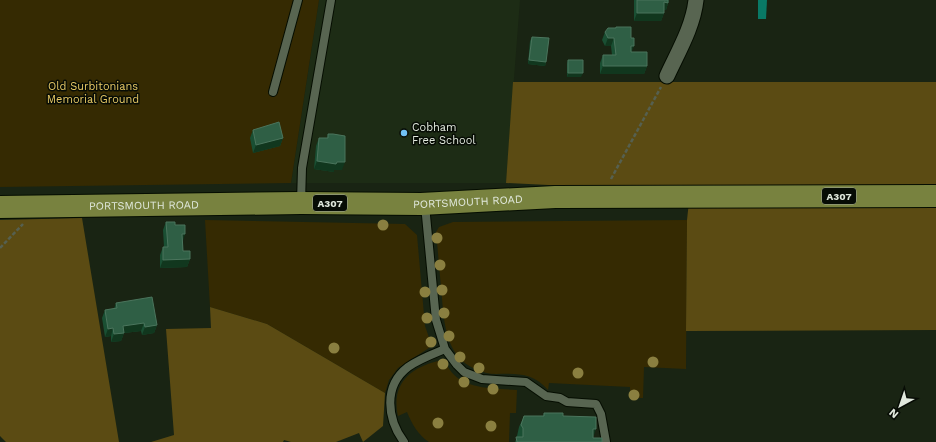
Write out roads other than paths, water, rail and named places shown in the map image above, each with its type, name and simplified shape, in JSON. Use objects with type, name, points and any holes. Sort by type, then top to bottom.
[{"type":"main road","name":"PORTSMOUTH ROAD","points":[[0,207],[39,208],[301,203],[425,204],[601,197],[936,196]]},
{"type":"street","points":[[667,76],[686,36],[695,9],[696,0]]},
{"type":"lane","points":[[273,92],[298,0]]},
{"type":"lane","points":[[301,203],[302,168],[331,0]]},
{"type":"lane","points":[[425,204],[436,320],[445,349],[457,365],[472,376],[494,381],[526,382],[546,396],[560,398],[567,402],[596,404],[601,414],[606,442]]},
{"type":"lane","points":[[404,442],[396,431],[391,416],[390,404],[394,385],[405,370],[410,366],[445,349]]},
{"type":"water","points":[[758,0],[767,0],[766,19],[758,19]]},
{"type":"place","name":"Cobham Free School","points":[[404,133]]},
{"type":"park label","name":"Old Surbitonians Memorial Ground","points":[[93,92]]}]
